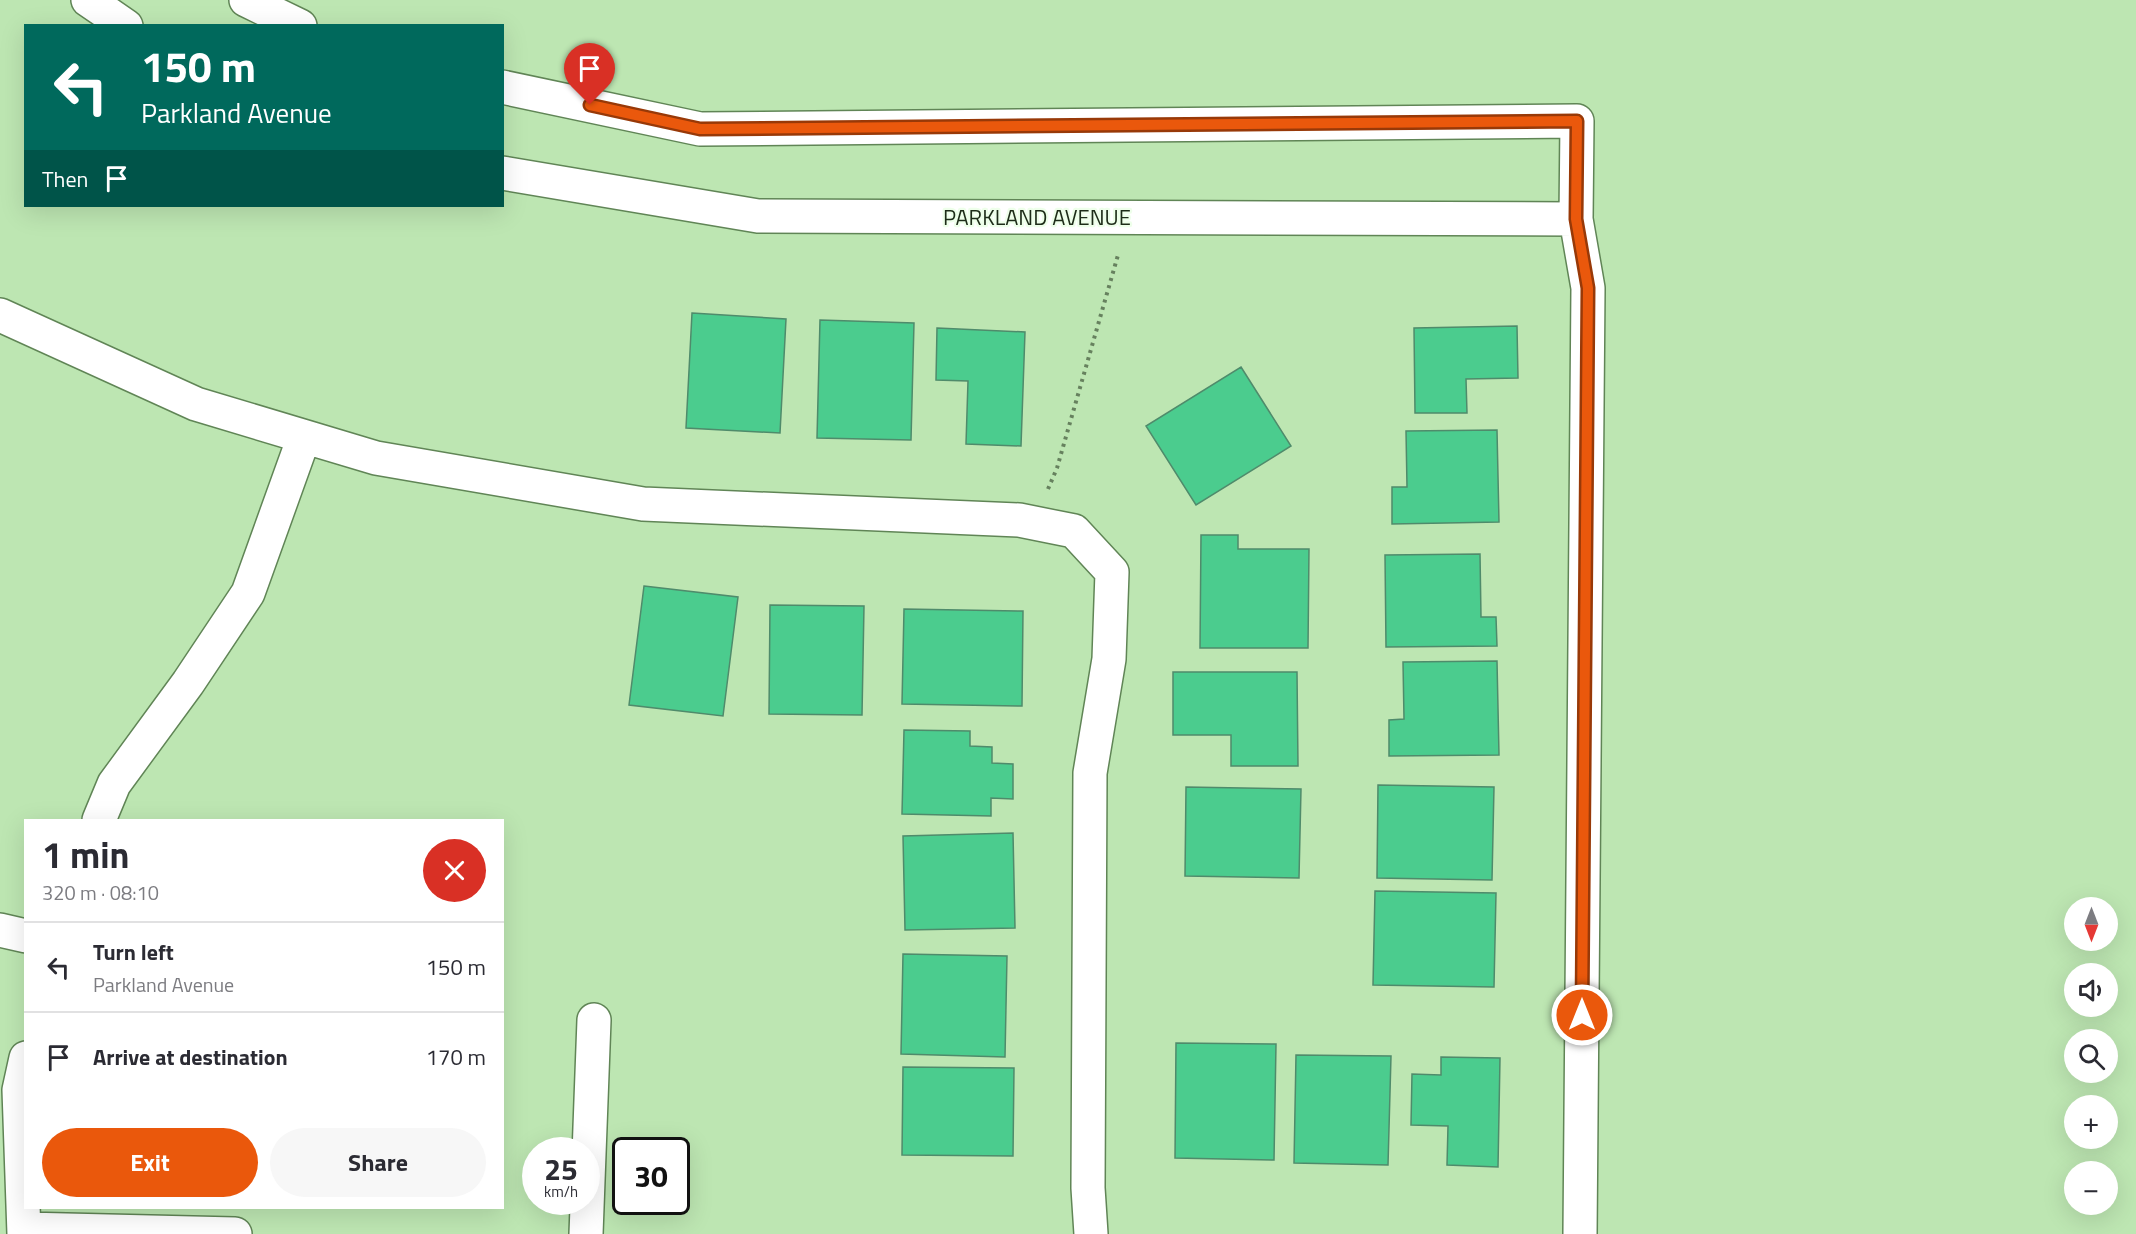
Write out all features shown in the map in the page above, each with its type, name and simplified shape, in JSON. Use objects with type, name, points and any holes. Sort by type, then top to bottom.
[{"type":"street","points":[[88,0],[123,24]]},
{"type":"street","points":[[246,0],[296,24]]},
{"type":"street","points":[[504,87],[700,129],[1577,121],[1576,219],[1588,288],[1580,1234]]},
{"type":"street","name":"PARKLAND AVENUE","points":[[504,173],[758,216],[1576,219]]},
{"type":"street","points":[[0,315],[196,404],[376,458],[643,504],[1019,520],[1074,531],[1112,572],[1109,659],[1090,773],[1088,1188],[1091,1234]]},
{"type":"street","points":[[99,819],[114,784],[188,683],[248,593],[304,436]]},
{"type":"street","points":[[0,930],[24,936]]},
{"type":"street","points":[[586,1234],[594,1020]]},
{"type":"street","points":[[24,1067],[19,1090],[24,1232],[236,1234]]},
{"type":"path","points":[[1034,523],[1057,468],[1118,255]]},
{"type":"building","points":[[692,313],[786,319],[780,433],[686,428]]},
{"type":"building","points":[[820,320],[914,323],[911,440],[817,438]]},
{"type":"building","points":[[1517,326],[1518,378],[1466,379],[1467,413],[1415,413],[1414,328]]},
{"type":"building","points":[[937,328],[1025,332],[1021,446],[966,444],[968,381],[936,380]]},
{"type":"building","points":[[1241,367],[1291,446],[1196,505],[1146,426]]},
{"type":"building","points":[[1497,430],[1499,522],[1392,524],[1392,487],[1407,487],[1406,431]]},
{"type":"building","points":[[1201,535],[1238,535],[1238,549],[1309,549],[1308,648],[1200,648]]},
{"type":"building","points":[[1480,554],[1481,617],[1496,617],[1497,646],[1386,647],[1385,555]]},
{"type":"building","points":[[644,586],[738,597],[723,716],[629,705]]},
{"type":"building","points":[[770,605],[864,606],[862,715],[769,714]]},
{"type":"building","points":[[904,609],[1023,611],[1022,706],[902,704]]},
{"type":"building","points":[[1497,661],[1499,755],[1389,756],[1389,720],[1404,719],[1403,662]]},
{"type":"building","points":[[1173,672],[1297,672],[1298,766],[1231,766],[1231,735],[1173,735]]},
{"type":"building","points":[[904,730],[970,731],[970,746],[992,747],[992,763],[1013,764],[1013,799],[991,798],[991,816],[902,814]]},
{"type":"building","points":[[1378,785],[1494,787],[1492,880],[1377,878]]},
{"type":"building","points":[[1186,787],[1301,789],[1299,878],[1185,876]]},
{"type":"building","points":[[1013,833],[1015,928],[905,930],[903,836]]},
{"type":"building","points":[[1375,891],[1496,893],[1494,987],[1373,985]]},
{"type":"building","points":[[903,954],[1007,956],[1005,1057],[901,1054]]},
{"type":"building","points":[[1176,1043],[1276,1044],[1274,1160],[1175,1158]]},
{"type":"building","points":[[1296,1055],[1391,1056],[1388,1165],[1294,1163]]},
{"type":"building","points":[[1441,1057],[1500,1058],[1498,1167],[1447,1165],[1448,1126],[1411,1125],[1412,1074],[1441,1075]]},
{"type":"building","points":[[903,1067],[1014,1068],[1013,1156],[902,1155]]},
{"type":"route","points":[[590,105],[700,129],[1577,121],[1576,219],[1588,288],[1582,1015]]}]
